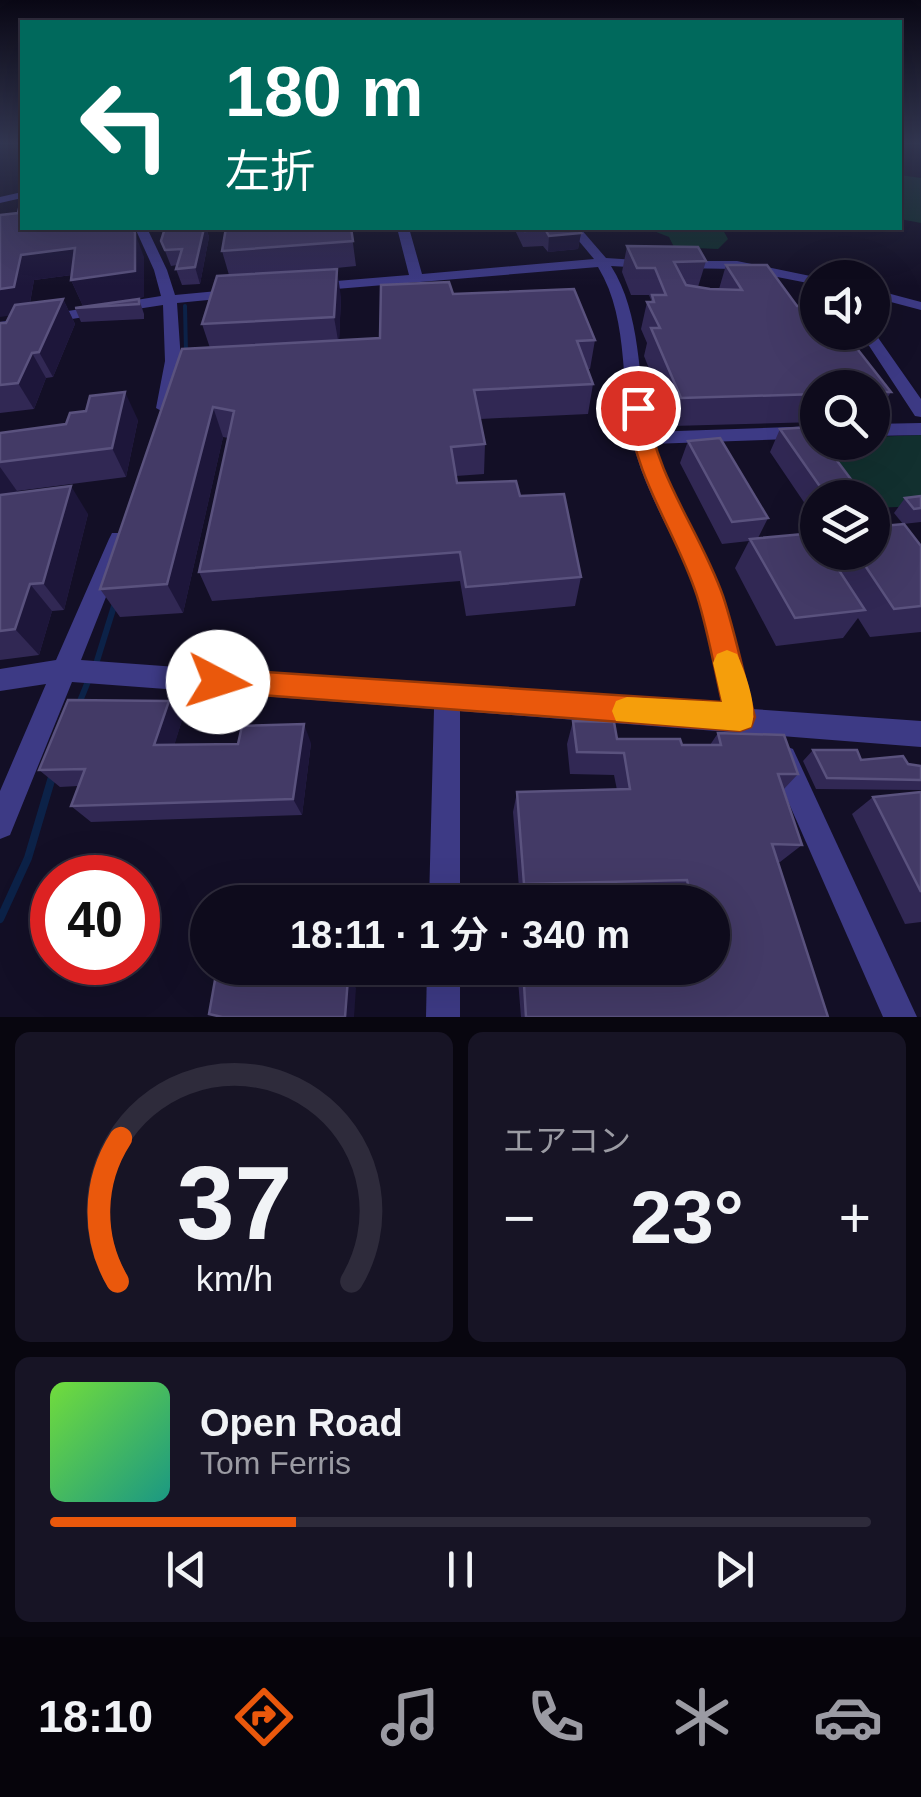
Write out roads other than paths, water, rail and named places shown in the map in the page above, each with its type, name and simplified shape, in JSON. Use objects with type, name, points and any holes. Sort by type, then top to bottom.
[{"type":"street","points":[[142,230],[155,251],[170,298],[172,367],[158,437]]},
{"type":"street","points":[[403,230],[417,278]]},
{"type":"street","points":[[576,230],[606,262],[626,318],[641,438],[656,482],[709,594],[753,718],[900,1017]]},
{"type":"street","points":[[300,288],[606,262],[738,265],[800,277]]},
{"type":"street","points":[[0,326],[170,298],[260,291]]},
{"type":"street","points":[[890,298],[921,306]]},
{"type":"street","points":[[879,350],[921,412]]},
{"type":"street","points":[[890,429],[921,428]]},
{"type":"street","points":[[641,438],[800,433]]},
{"type":"street","points":[[0,825],[129,516]]},
{"type":"street","points":[[0,680],[65,670],[447,700],[753,718],[921,734]]},
{"type":"street","points":[[444,885],[447,700]]},
{"type":"street","points":[[443,1017],[444,985]]},
{"type":"waterway","points":[[185,306],[186,353]]},
{"type":"waterway","points":[[96,664],[115,603]]},
{"type":"waterway","points":[[78,706],[89,679]]},
{"type":"waterway","points":[[0,919],[28,858],[52,777]]}]
